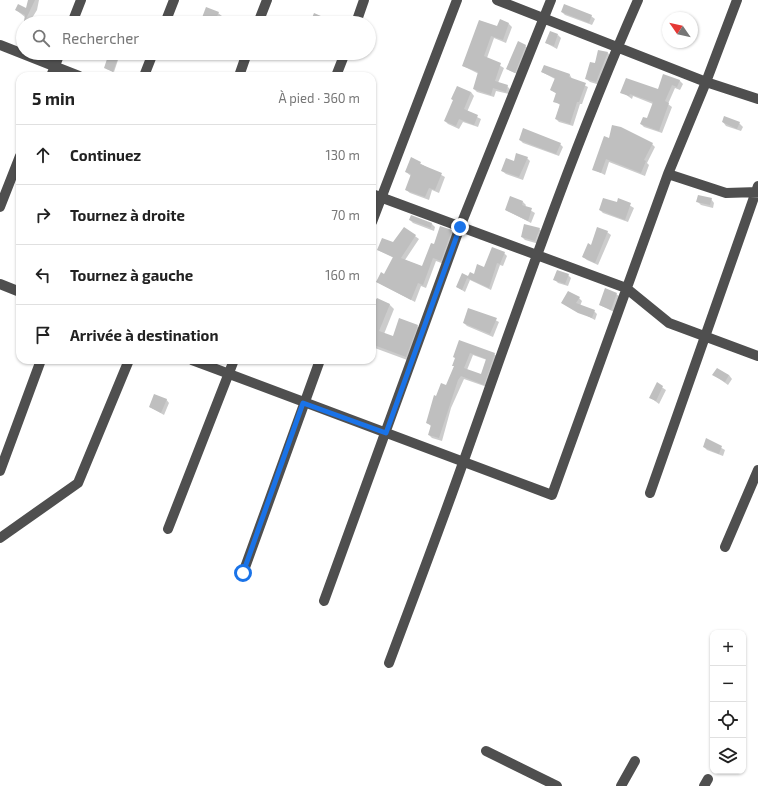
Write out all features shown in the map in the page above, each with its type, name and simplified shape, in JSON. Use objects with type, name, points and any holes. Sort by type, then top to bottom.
[{"type":"street","points":[[75,16],[81,0]]},
{"type":"street","points":[[168,16],[174,0]]},
{"type":"street","points":[[261,16],[267,0]]},
{"type":"street","points":[[358,16],[364,0]]},
{"type":"street","points":[[456,0],[377,196],[626,288],[670,323],[706,335],[758,356]]},
{"type":"street","points":[[497,0],[706,82],[758,100]]},
{"type":"street","points":[[324,601],[460,227],[551,0]]},
{"type":"street","points":[[389,663],[464,462],[536,254],[638,0]]},
{"type":"street","points":[[202,364],[552,495],[668,174],[706,82],[737,0]]},
{"type":"street","points":[[0,46],[16,54]]},
{"type":"street","points":[[29,60],[53,72],[57,60]]},
{"type":"street","points":[[146,72],[150,60]]},
{"type":"street","points":[[240,72],[245,60]]},
{"type":"street","points":[[337,72],[342,60]]},
{"type":"street","points":[[0,207],[16,166]]},
{"type":"street","points":[[650,493],[757,190],[726,193],[668,174]]},
{"type":"street","points":[[0,284],[16,290]]},
{"type":"street","points":[[0,471],[40,364]]},
{"type":"street","points":[[0,538],[78,483],[127,364]]},
{"type":"street","points":[[168,529],[232,364]]},
{"type":"street","points":[[243,573],[303,403],[318,364]]},
{"type":"street","points":[[725,547],[758,470]]},
{"type":"street","points":[[486,751],[557,786]]},
{"type":"street","points":[[621,786],[634,761]]},
{"type":"building","points":[[28,0],[35,0],[27,16],[15,10],[18,4],[26,8]]},
{"type":"building","points":[[564,4],[592,15],[589,23],[561,12]]},
{"type":"building","points":[[206,7],[219,12],[217,16],[203,16]]},
{"type":"building","points":[[314,13],[321,16],[313,16]]},
{"type":"building","points":[[500,19],[509,23],[503,40],[491,36],[484,56],[501,63],[495,81],[508,85],[506,92],[493,88],[491,95],[473,89],[478,72],[462,66],[479,20],[497,26]]},
{"type":"building","points":[[550,31],[558,34],[554,46],[545,43]]},
{"type":"building","points":[[518,41],[526,45],[515,73],[506,69]]},
{"type":"building","points":[[598,50],[608,52],[596,82],[585,79],[590,62],[595,63]]},
{"type":"building","points":[[107,60],[117,60],[113,72],[104,68]]},
{"type":"building","points":[[544,65],[570,74],[569,77],[586,83],[579,102],[577,102],[570,124],[555,119],[560,104],[553,102],[556,93],[550,90],[555,78],[541,72]]},
{"type":"building","points":[[663,74],[680,80],[677,87],[672,85],[665,101],[669,103],[659,131],[640,124],[643,117],[647,118],[653,102],[630,94],[629,96],[620,93],[626,78],[658,89]]},
{"type":"building","points":[[457,86],[471,92],[464,109],[478,115],[474,125],[459,119],[456,126],[444,121]]},
{"type":"building","points":[[724,116],[740,122],[737,129],[722,122]]},
{"type":"building","points":[[612,125],[621,127],[653,143],[644,160],[646,161],[641,173],[606,159],[601,173],[592,170],[604,136],[609,138]]},
{"type":"building","points":[[523,128],[561,143],[556,154],[519,140]]},
{"type":"building","points":[[516,153],[528,157],[519,177],[501,171],[506,158],[514,161]]},
{"type":"building","points":[[411,157],[421,162],[420,164],[442,173],[435,190],[429,188],[425,197],[405,190],[411,174],[405,172]]},
{"type":"building","points":[[698,195],[712,198],[710,205],[696,202]]},
{"type":"building","points":[[510,196],[523,201],[522,205],[532,208],[528,221],[505,210]]},
{"type":"building","points":[[603,198],[617,202],[618,198],[631,203],[625,220],[599,210]]},
{"type":"building","points":[[411,215],[432,223],[431,228],[409,220]]},
{"type":"building","points":[[524,224],[540,228],[535,241],[521,237]]},
{"type":"building","points":[[440,226],[452,230],[441,261],[433,258],[423,285],[418,283],[411,300],[376,282],[381,272],[384,274],[393,257],[377,250],[382,238],[393,242],[404,227],[416,235],[401,258],[422,266],[431,243],[434,244]]},
{"type":"building","points":[[597,227],[608,231],[595,263],[582,257],[588,243],[591,245]]},
{"type":"building","points":[[492,247],[505,252],[500,264],[497,263],[489,288],[467,278],[462,290],[456,287],[462,273],[468,276],[470,272],[474,274],[477,264],[484,267]]},
{"type":"building","points":[[557,270],[569,274],[565,284],[553,280]]},
{"type":"building","points":[[605,288],[617,293],[611,310],[599,305]]},
{"type":"building","points":[[568,291],[580,297],[576,303],[595,310],[592,318],[578,313],[561,303]]},
{"type":"building","points":[[377,298],[390,304],[379,331],[393,336],[399,318],[418,325],[406,357],[376,346]]},
{"type":"building","points":[[468,308],[497,318],[490,334],[463,323]]},
{"type":"building","points":[[459,340],[495,353],[484,385],[461,376],[458,380],[439,438],[428,435],[431,425],[426,423],[434,395],[436,396],[441,383],[446,385],[454,366],[452,366],[455,358],[453,357]],"holes":[[[470,353],[486,359],[481,374],[464,368]]]},
{"type":"building","points":[[717,368],[729,375],[725,382],[712,375]]},
{"type":"building","points":[[657,382],[663,386],[656,401],[649,398]]},
{"type":"building","points":[[154,394],[167,399],[161,413],[149,407]]},
{"type":"building","points":[[706,438],[722,446],[719,454],[703,447]]},
{"type":"route","points":[[243,573],[303,403],[386,433],[460,227]]}]
